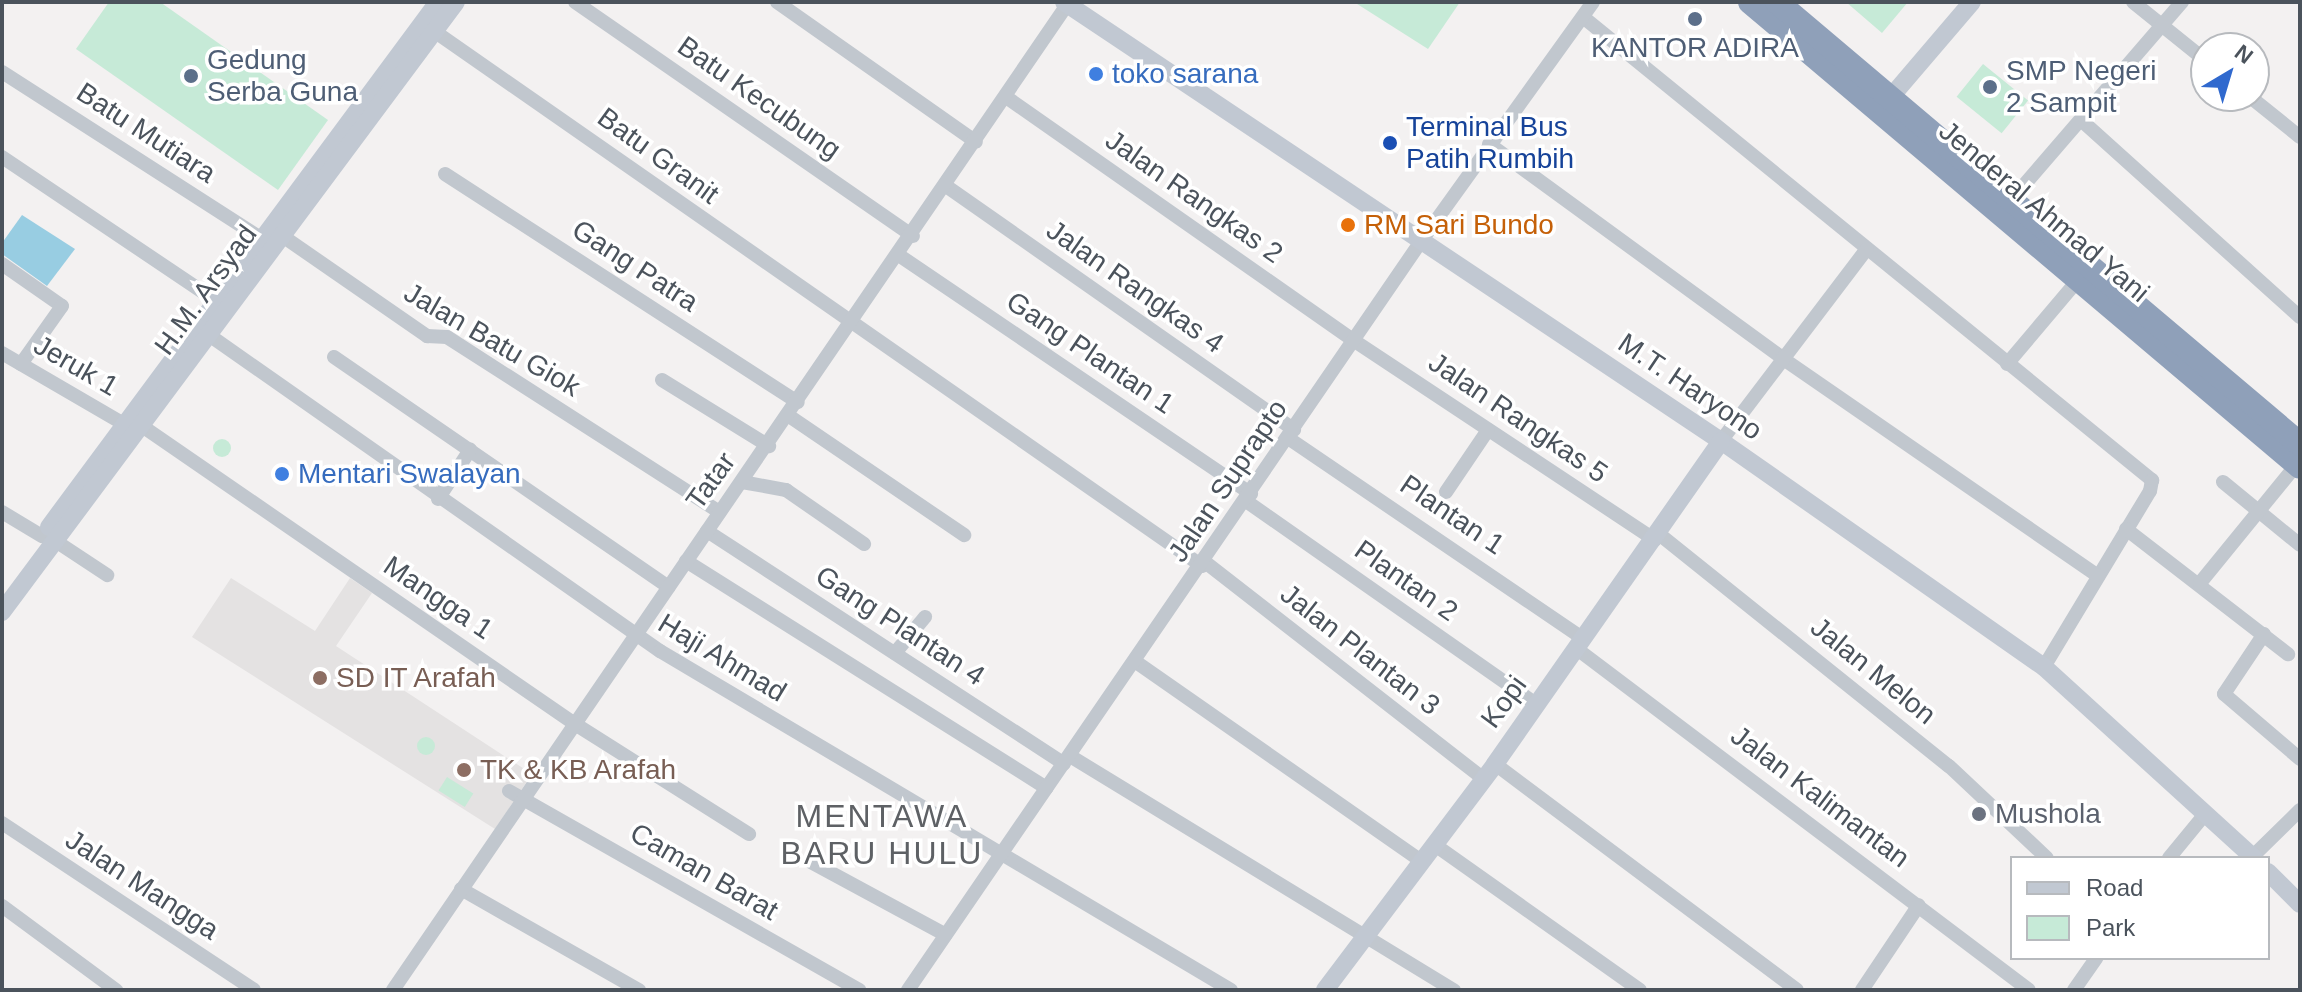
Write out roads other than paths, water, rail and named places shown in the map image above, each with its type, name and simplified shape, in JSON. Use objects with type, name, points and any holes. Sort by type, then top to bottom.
[{"type":"highway","name":"Jenderal Ahmad Yani","points":[[1750,2],[2078,280],[2299,458]]},
{"type":"highway","name":"Jenderal Ahmad Yani","points":[[1777,2],[2011,200],[2299,458]]},
{"type":"street","name":"H.M. Arsyad","points":[[2,591],[48,538],[133,425],[209,335],[271,237],[438,2]]},
{"type":"street","name":"H.M. Arsyad","points":[[133,425],[215,300],[271,237],[456,2]]},
{"type":"street","name":"Batu Kecubung","points":[[575,2],[913,236]]},
{"type":"street","points":[[777,2],[976,142]]},
{"type":"street","name":"Jalan Suprapto","points":[[908,990],[1136,662],[1422,240],[1593,2]]},
{"type":"street","points":[[1890,98],[1972,2]]},
{"type":"street","points":[[2133,2],[2190,48]]},
{"type":"street","points":[[2011,200],[2182,2]]},
{"type":"street","name":"Tatar","points":[[393,990],[686,561],[900,256],[1067,3]]},
{"type":"street","name":"M.T. Haryono","points":[[1067,3],[1721,441],[2044,667],[2252,856]]},
{"type":"street","points":[[1583,17],[2152,480],[2150,491],[2044,667]]},
{"type":"street","name":"Batu Granit","points":[[434,31],[851,324],[1203,564]]},
{"type":"street","name":"Batu Mutiara","points":[[2,72],[271,237]]},
{"type":"street","name":"Jalan Rangkas 2","points":[[1006,97],[1353,340]]},
{"type":"street","points":[[2269,112],[2300,137]]},
{"type":"street","points":[[2081,120],[2300,317]]},
{"type":"street","points":[[1489,144],[1782,358],[2098,576]]},
{"type":"street","points":[[2,157],[215,300]]},
{"type":"street","name":"Gang Patra","points":[[445,174],[798,402]]},
{"type":"street","name":"Jalan Rangkas 4","points":[[946,186],[1291,434]]},
{"type":"street","name":"Jalan Batu Giok","points":[[271,237],[427,336],[447,337],[720,512]]},
{"type":"street","points":[[1721,441],[1867,249]]},
{"type":"street","name":"Gang Plantan 1","points":[[900,256],[1248,497]]},
{"type":"street","points":[[2,264],[62,306],[21,364]]},
{"type":"street","points":[[2007,364],[2078,280]]},
{"type":"street","name":"Haji Ahmad","points":[[209,335],[635,635],[1001,856],[1231,990]]},
{"type":"street","name":"Jalan Rangkas 5","points":[[1353,340],[1657,537]]},
{"type":"street","name":"Jeruk 1","points":[[2,353],[133,425]]},
{"type":"street","points":[[334,357],[669,587]]},
{"type":"street","points":[[662,380],[769,446]]},
{"type":"street","points":[[789,416],[964,535]]},
{"type":"street","name":"Mangga 1","points":[[133,425],[575,724],[749,834]]},
{"type":"street","points":[[1446,492],[1488,430]]},
{"type":"street","name":"Plantan 1","points":[[1291,434],[1581,644]]},
{"type":"street","name":"Kopi","points":[[1325,990],[1489,772],[1657,537],[1721,441]]},
{"type":"street","points":[[438,499],[470,450]]},
{"type":"street","points":[[2200,583],[2299,458]]},
{"type":"street","points":[[742,482],[786,490],[864,544]]},
{"type":"street","points":[[2223,482],[2300,545]]},
{"type":"street","name":"Plantan 2","points":[[1248,497],[1537,705]]},
{"type":"street","points":[[2,512],[107,575]]},
{"type":"street","points":[[2126,529],[2200,583],[2288,654]]},
{"type":"street","name":"Gang Plantan 4","points":[[707,531],[1067,760],[1367,935],[1454,990]]},
{"type":"street","name":"Jalan Melon","points":[[1657,537],[1949,766],[2045,856]]},
{"type":"street","name":"H.M. Arsyad","points":[[2,612],[48,538]]},
{"type":"street","points":[[686,561],[1047,788]]},
{"type":"street","name":"Jalan Plantan 3","points":[[1203,564],[1797,990]]},
{"type":"street","points":[[895,653],[925,617]]},
{"type":"street","points":[[2264,634],[2224,694],[2300,759]]},
{"type":"street","name":"Jalan Kalimantan","points":[[1581,644],[2029,990]]},
{"type":"street","points":[[1136,662],[1423,862]]},
{"type":"street","name":"Caman Barat","points":[[509,791],[859,990]]},
{"type":"street","points":[[2254,856],[2300,810]]},
{"type":"street","points":[[2171,856],[2206,813]]},
{"type":"street","name":"Jalan Mangga","points":[[2,823],[254,990]]},
{"type":"street","points":[[1435,845],[1640,990]]},
{"type":"street","points":[[811,862],[946,935]]},
{"type":"street","points":[[2270,874],[2300,904]]},
{"type":"street","points":[[461,889],[639,990]]},
{"type":"street","points":[[1862,990],[1919,905]]},
{"type":"street","points":[[2,906],[116,990]]},
{"type":"street","points":[[2074,990],[2095,960]]},
{"type":"water","points":[[22,215],[75,249],[47,286],[2,254],[2,243]]},
{"type":"place","name":"KANTOR ADIRA","points":[[1695,19]]},
{"type":"place","name":"toko sarana","points":[[1096,74]]},
{"type":"place","name":"Gedung Serba Guna","points":[[191,76]]},
{"type":"place","name":"SMP Negeri 2 Sampit","points":[[1990,87]]},
{"type":"place","name":"Terminal Bus Patih Rumbih","points":[[1390,143]]},
{"type":"place","name":"RM Sari Bundo","points":[[1348,225]]},
{"type":"place","name":"Mentari Swalayan","points":[[282,474]]},
{"type":"place","name":"SD IT Arafah","points":[[320,678]]},
{"type":"place","name":"TK & KB Arafah","points":[[464,770]]},
{"type":"place","name":"Mushola","points":[[1979,814]]},
{"type":"district","name":"MENTAWA BARU HULU","points":[[882,836]]}]
